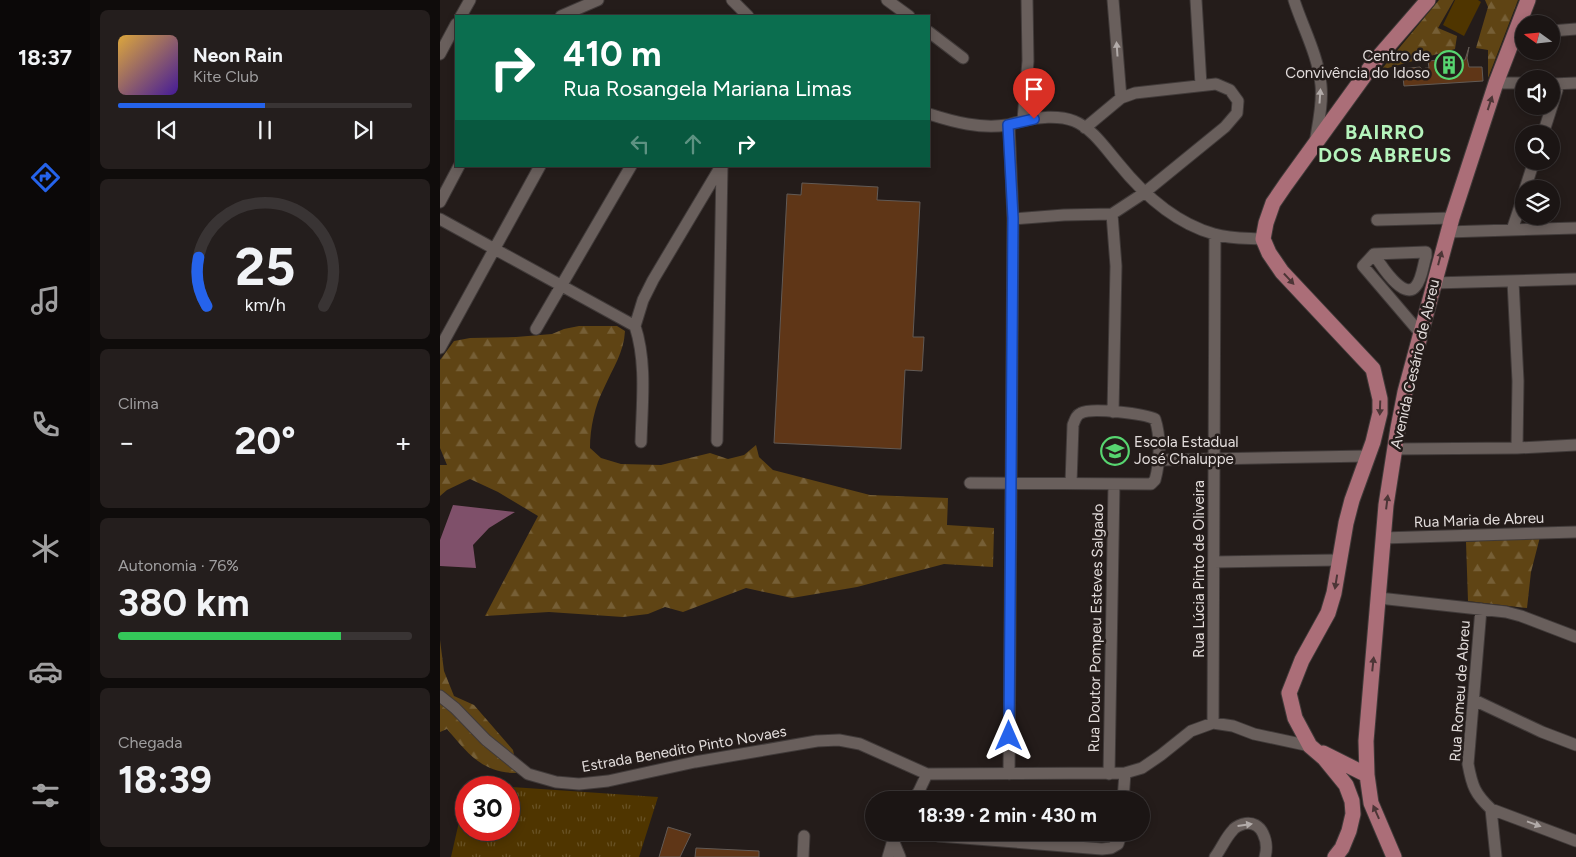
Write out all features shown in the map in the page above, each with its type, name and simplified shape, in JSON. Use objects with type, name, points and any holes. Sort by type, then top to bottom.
[{"type":"main road","points":[[1405,391],[1402,394],[1398,394],[1389,391],[1373,369],[1282,272],[1269,254],[1263,238],[1266,222],[1274,203],[1314,144],[1375,60],[1428,0]]},
{"type":"main road","name":"Avenida Cesário de Abreu","points":[[1524,15],[1528,0]]},
{"type":"main road","name":"Avenida Cesário de Abreu","points":[[1394,857],[1371,802],[1367,775],[1368,712],[1383,538],[1394,450],[1405,391],[1447,232],[1496,83],[1515,42]]},
{"type":"main road","points":[[1335,857],[1342,848],[1349,831],[1353,814],[1352,801],[1346,786],[1324,758],[1310,746],[1295,718],[1289,693],[1302,660],[1328,613],[1334,593],[1352,500],[1368,456],[1380,413],[1380,399],[1373,369]]},
{"type":"main road","points":[[1310,746],[1367,775]]},
{"type":"street","points":[[462,15],[470,0]]},
{"type":"street","points":[[563,15],[598,0]]},
{"type":"street","points":[[732,0],[741,14]]},
{"type":"street","points":[[887,0],[907,15]]},
{"type":"street","points":[[1023,120],[1028,61],[1027,0]]},
{"type":"street","points":[[1113,0],[1121,98]]},
{"type":"street","points":[[1196,0],[1201,85]]},
{"type":"street","points":[[1294,0],[1310,40],[1321,86],[1314,144]]},
{"type":"street","points":[[440,54],[455,28]]},
{"type":"street","points":[[1560,30],[1576,29]]},
{"type":"street","points":[[930,33],[963,58]]},
{"type":"street","points":[[1496,83],[1515,83]]},
{"type":"street","points":[[1560,84],[1576,83]]},
{"type":"street","points":[[1013,218],[1064,214],[1112,214],[1144,193],[1232,120],[1237,113],[1238,106],[1235,96],[1224,86],[1216,84],[1135,93],[1121,98],[1085,128]]},
{"type":"street","points":[[930,114],[950,121],[972,125],[1008,125],[1023,120],[1046,117],[1075,121],[1085,128],[1144,193],[1171,213],[1195,227],[1215,234],[1238,238],[1263,238]]},
{"type":"street","points":[[1008,125],[1013,218],[1009,774]]},
{"type":"street","points":[[440,202],[459,167]]},
{"type":"street","points":[[440,348],[539,167]]},
{"type":"street","points":[[536,329],[631,167]]},
{"type":"street","points":[[641,442],[643,370],[640,340],[635,326],[643,300],[653,280],[721,167]]},
{"type":"street","points":[[717,441],[722,167]]},
{"type":"street","points":[[1112,214],[1116,266],[1112,412]]},
{"type":"street","points":[[1376,220],[1452,218]]},
{"type":"street","points":[[440,219],[635,326]]},
{"type":"street","points":[[1512,230],[1515,221]]},
{"type":"street","points":[[1447,232],[1576,228]]},
{"type":"street","name":"Rua Lúcia Pinto de Oliveira","points":[[1213,724],[1215,234]]},
{"type":"street","points":[[1377,259],[1366,270],[1420,334]]},
{"type":"street","points":[[1433,283],[1576,279]]},
{"type":"street","points":[[1513,281],[1518,390],[1517,448]]},
{"type":"street","points":[[970,483],[1151,484],[1155,480],[1158,460],[1158,427],[1156,419],[1149,416],[1112,412],[1082,412],[1076,417],[1073,425],[1071,483]]},
{"type":"street","points":[[1394,450],[1517,448],[1576,444]]},
{"type":"street","points":[[1158,460],[1368,456]]},
{"type":"street","name":"Rua Doutor Pompeu Esteves Salgado","points":[[1109,774],[1114,484]]},
{"type":"street","name":"Rua Maria de Abreu","points":[[1383,538],[1576,532]]},
{"type":"street","points":[[1214,562],[1339,560]]},
{"type":"street","points":[[1379,598],[1506,612],[1576,637]]},
{"type":"street","name":"Rua Romeu de Abreu","points":[[1481,609],[1468,764],[1471,782],[1479,798],[1491,809]]},
{"type":"street","name":"Estrada Benedito Pinto Novaes","points":[[440,696],[455,708],[486,740],[528,774],[556,782],[579,784],[608,781],[696,762],[817,741],[839,740],[860,744],[927,774]]},
{"type":"street","points":[[1474,700],[1542,732],[1576,745]]},
{"type":"street","points":[[919,791],[927,774],[1125,774],[1142,768],[1190,731],[1213,724],[1233,726],[1254,734],[1310,746]]},
{"type":"street","points":[[1124,791],[1125,774]]},
{"type":"street","points":[[1496,857],[1491,809],[1576,841]]},
{"type":"street","points":[[1215,857],[1233,830],[1247,823],[1255,824],[1263,834],[1267,845],[1265,857]]},
{"type":"street","points":[[803,857],[804,836]]},
{"type":"street","points":[[888,857],[892,841]]},
{"type":"street","points":[[895,841],[900,857]]},
{"type":"street","points":[[1001,841],[1102,849],[1111,848],[1118,844],[1119,841]]},
{"type":"green space","points":[[1439,0],[1454,0],[1438,28],[1457,36],[1455,49],[1381,70]]},
{"type":"green space","points":[[1455,0],[1478,0],[1481,2],[1464,36],[1443,25]]},
{"type":"green space","points":[[1485,0],[1518,0],[1488,78],[1488,50],[1476,48],[1488,7]]},
{"type":"green space","points":[[579,326],[617,326],[625,331],[620,353],[598,402],[592,425],[590,448],[601,458],[621,464],[661,465],[710,453],[728,459],[744,455],[756,445],[759,457],[773,470],[870,495],[948,498],[947,525],[994,528],[993,567],[944,564],[857,587],[792,598],[746,588],[683,612],[665,607],[648,614],[623,617],[549,612],[485,616],[538,516],[498,492],[470,479],[447,490],[440,496],[440,465],[447,465],[440,448],[440,360],[454,341],[470,338],[552,334]]},
{"type":"green space","points":[[1540,537],[1531,572],[1527,608],[1468,601],[1466,542]]},
{"type":"green space","points":[[440,640],[444,671],[454,696],[474,705],[513,750],[518,773],[496,770],[486,766],[462,747],[447,729],[440,732]]},
{"type":"green space","points":[[520,788],[658,797],[639,857],[451,857],[455,839],[455,841],[520,841]]},
{"type":"shaded area","points":[[453,505],[515,512],[489,528],[473,545],[476,568],[440,566],[440,540]]},
{"type":"building","name":"Centro de Convivência do Idoso","points":[[1469,47],[1467,58],[1469,67],[1482,67],[1483,81],[1404,86],[1402,69],[1420,67],[1423,71],[1425,68],[1429,68],[1428,61],[1438,60],[1438,63],[1465,60]]},
{"type":"building","points":[[802,183],[878,187],[877,200],[920,202],[913,337],[924,337],[922,371],[905,370],[901,449],[774,443],[787,194],[801,195]]},
{"type":"building","points":[[668,827],[691,834],[680,857],[659,857]]},
{"type":"building","points":[[696,848],[759,851],[759,857],[695,857]]},
{"type":"place","name":"Centro de Convivência do Idoso","points":[[1449,65]]},
{"type":"place","name":"Escola Estadual José Chaluppe","points":[[1115,451]]},
{"type":"district","name":"BAIRRO DOS ABREUS","points":[[1385,144]]},
{"type":"route","points":[[1009,736],[1013,218],[1008,125],[1034,119]]}]
